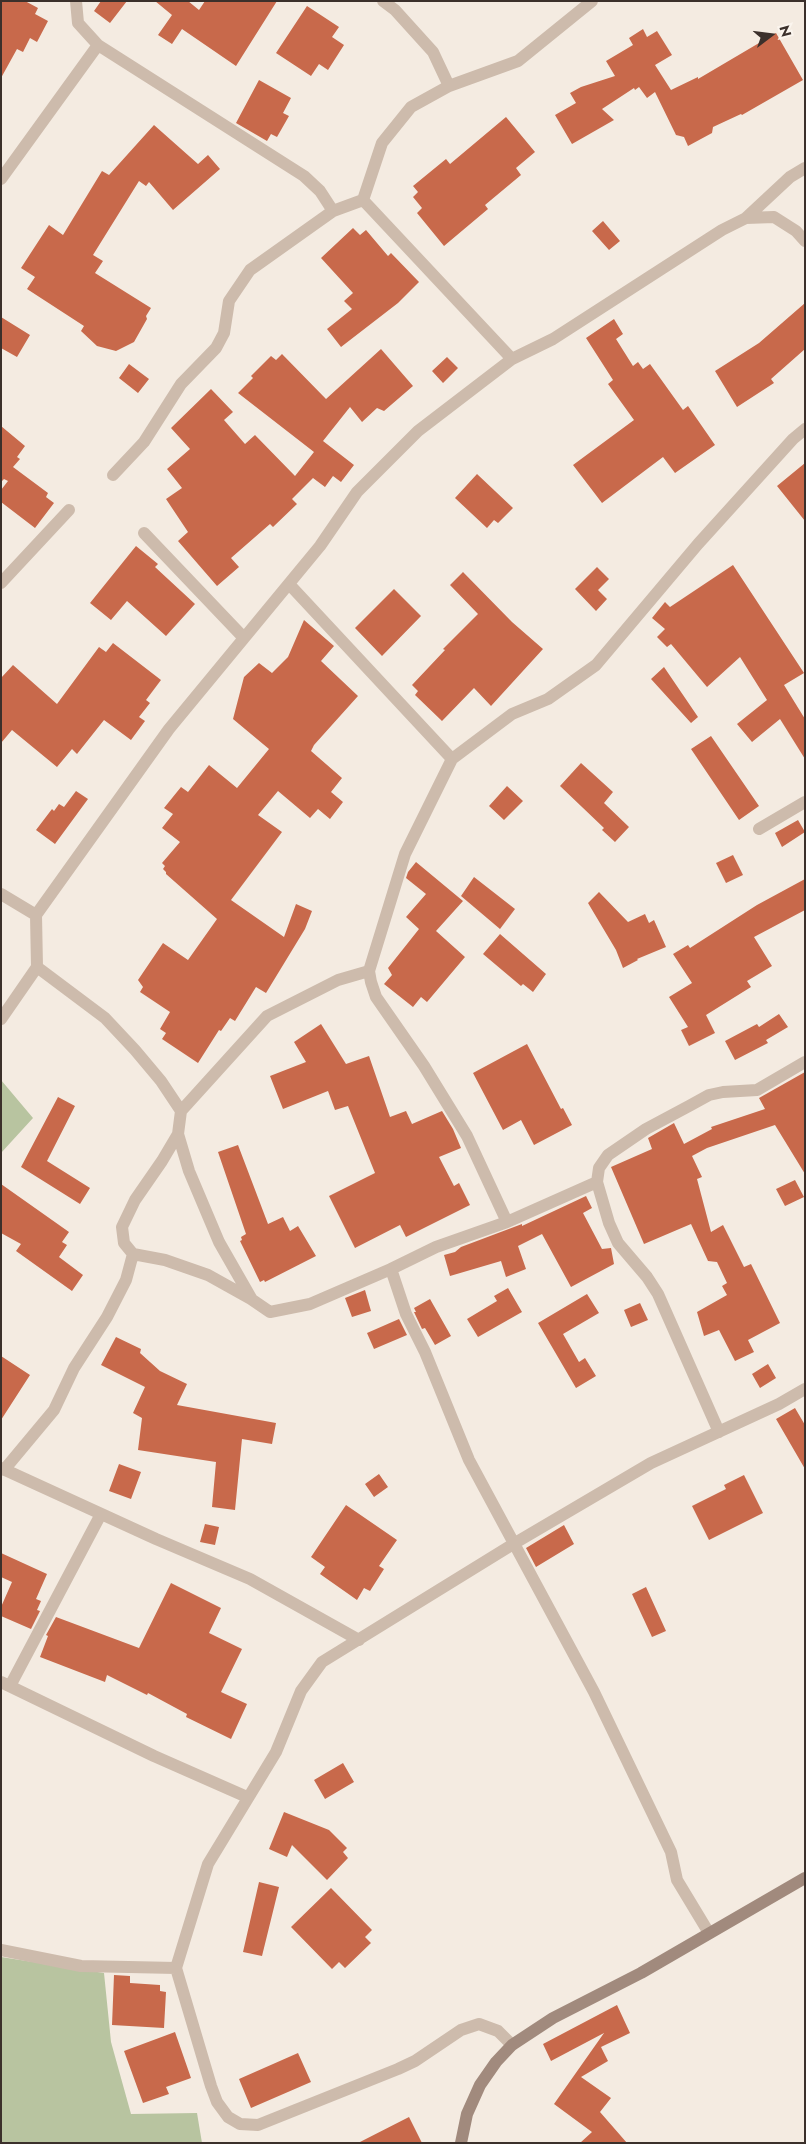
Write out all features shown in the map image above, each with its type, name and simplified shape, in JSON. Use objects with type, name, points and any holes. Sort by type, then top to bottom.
[{"type":"street","points":[[76,1],[78,23],[98,45],[304,176],[320,191],[333,211]]},
{"type":"street","points":[[383,1],[394,10],[432,52],[449,86]]},
{"type":"street","points":[[363,200],[382,143],[411,107],[449,86],[518,61],[592,1]]},
{"type":"street","points":[[1,179],[98,45]]},
{"type":"street","points":[[1,1019],[37,967],[36,914],[169,729],[290,584],[320,546],[357,492],[418,431],[512,359],[553,339],[722,230],[746,218],[790,177],[805,168]]},
{"type":"street","points":[[113,476],[144,442],[181,384],[216,348],[224,333],[229,301],[250,270],[333,211],[363,200]]},
{"type":"street","points":[[363,200],[512,359]]},
{"type":"street","points":[[746,218],[774,217],[796,231],[805,242]]},
{"type":"street","points":[[507,1222],[467,1136],[424,1066],[376,997],[369,971],[405,854],[452,758],[512,714],[548,699],[596,665],[698,544],[793,439],[805,429]]},
{"type":"street","points":[[1,583],[69,510]]},
{"type":"street","points":[[144,533],[244,638]]},
{"type":"street","points":[[290,584],[452,758]]},
{"type":"street","points":[[759,829],[805,802]]},
{"type":"street","points":[[1,894],[36,914]]},
{"type":"street","points":[[37,967],[104,1018],[135,1050],[181,1112]]},
{"type":"street","points":[[369,971],[343,978],[266,1016],[181,1112],[178,1134],[162,1162],[135,1200],[122,1228],[124,1243],[132,1254],[165,1260],[208,1275],[251,1298],[270,1312],[310,1304],[436,1247],[507,1222],[597,1182]]},
{"type":"street","points":[[719,1432],[658,1294],[647,1277],[618,1243],[609,1224],[597,1182],[599,1168],[608,1155],[646,1129],[709,1095],[723,1092],[757,1090],[805,1062]]},
{"type":"street","points":[[178,1134],[189,1171],[219,1242],[251,1298]]},
{"type":"street","points":[[132,1254],[126,1280],[107,1317],[74,1368],[54,1410],[3,1469],[250,1579],[359,1640]]},
{"type":"street","points":[[391,1269],[406,1314],[425,1352],[469,1460],[594,1692],[670,1852],[677,1880],[709,1933]]},
{"type":"street","points":[[512,2045],[498,2031],[479,2024],[461,2030],[415,2061],[398,2069],[258,2125],[240,2124],[228,2117],[217,2102],[211,2086],[176,1968],[208,1864],[276,1752],[301,1691],[322,1662],[515,1543],[650,1463],[779,1404],[805,1389]]},
{"type":"street","points":[[101,1514],[6,1684],[154,1756],[247,1797]]},
{"type":"street","points":[[461,2143],[467,2114],[480,2085],[496,2062],[512,2045],[554,2018],[641,1973],[805,1878]]},
{"type":"street","points":[[1,1950],[81,1966],[176,1968]]},
{"type":"green space","points":[[1,1080],[33,1118],[1,1153]]},
{"type":"green space","points":[[1,1957],[104,1973],[111,2042],[131,2114],[197,2113],[202,2143],[1,2143]]},
{"type":"building","points":[[1,1],[25,1],[38,8],[35,14],[48,21],[37,42],[30,38],[23,52],[17,49],[1,78]]},
{"type":"building","points":[[101,1],[127,1],[110,23],[94,11]]},
{"type":"building","points":[[155,1],[188,1],[199,10],[205,1],[277,1],[236,66],[182,29],[172,44],[158,35],[172,15]]},
{"type":"building","points":[[307,6],[339,27],[332,37],[344,45],[328,70],[319,64],[311,76],[276,53]]},
{"type":"building","points":[[643,29],[647,37],[657,31],[672,55],[655,65],[671,90],[698,77],[698,79],[776,33],[803,80],[742,115],[713,127],[712,133],[688,146],[684,137],[676,135],[655,92],[647,98],[639,87],[635,90],[634,88],[602,109],[614,120],[572,144],[555,115],[576,103],[570,93],[581,87],[615,76],[606,61],[633,45],[629,38]]},
{"type":"building","points":[[259,80],[291,98],[283,113],[289,116],[277,137],[271,134],[267,141],[236,123]]},
{"type":"building","points":[[506,117],[535,152],[516,168],[521,175],[485,205],[488,209],[444,246],[417,213],[422,208],[413,197],[418,192],[413,186],[446,159],[450,164]]},
{"type":"building","points":[[154,125],[198,164],[208,155],[220,169],[173,210],[149,182],[146,186],[139,181],[93,255],[103,261],[95,273],[151,308],[134,342],[116,351],[97,346],[81,331],[84,326],[27,289],[35,277],[21,268],[49,225],[63,235],[102,171],[109,175]]},
{"type":"building","points":[[603,221],[620,241],[609,250],[592,231]]},
{"type":"building","points":[[353,228],[360,235],[366,230],[388,256],[391,253],[419,282],[398,303],[341,347],[327,329],[352,309],[344,301],[353,293],[321,258]]},
{"type":"building","points":[[805,303],[805,349],[771,379],[774,383],[737,407],[715,371],[759,343]]},
{"type":"building","points":[[1,317],[30,335],[17,357],[1,348]]},
{"type":"building","points":[[614,319],[623,334],[616,339],[633,366],[638,362],[643,369],[650,364],[683,410],[688,406],[715,445],[675,473],[663,457],[602,503],[573,465],[634,420],[608,384],[613,380],[586,338]]},
{"type":"building","points":[[381,349],[413,386],[384,411],[377,408],[362,422],[350,407],[323,441],[354,465],[341,482],[333,476],[325,487],[313,478],[292,499],[297,504],[273,527],[270,524],[231,558],[239,567],[217,586],[178,541],[188,532],[166,499],[182,488],[167,469],[190,449],[171,428],[211,389],[233,412],[224,420],[245,444],[255,435],[295,476],[314,452],[238,393],[253,378],[251,376],[271,356],[276,360],[282,354],[326,399]]},
{"type":"building","points":[[447,357],[458,368],[443,383],[432,371]]},
{"type":"building","points":[[129,364],[149,379],[138,393],[119,378]]},
{"type":"building","points":[[1,426],[25,446],[17,457],[20,459],[13,467],[48,493],[46,497],[54,503],[35,528],[1,502],[1,490],[8,481],[4,479],[1,482]]},
{"type":"building","points":[[805,463],[805,521],[777,486]]},
{"type":"building","points":[[477,474],[513,508],[498,523],[494,520],[487,528],[455,498]]},
{"type":"building","points":[[136,546],[158,564],[155,567],[195,604],[166,636],[127,601],[111,620],[90,603]]},
{"type":"building","points":[[733,565],[804,673],[784,685],[805,719],[805,759],[780,719],[752,742],[737,724],[767,700],[740,657],[707,687],[671,644],[667,647],[657,637],[665,629],[652,618],[665,602],[670,607]]},
{"type":"building","points":[[597,567],[609,579],[598,590],[607,599],[596,611],[575,589]]},
{"type":"building","points":[[463,572],[512,622],[543,649],[491,706],[474,688],[442,721],[415,695],[418,691],[412,685],[445,650],[443,649],[478,614],[450,585]]},
{"type":"building","points":[[394,589],[421,616],[382,656],[355,628]]},
{"type":"building","points":[[304,620],[334,646],[321,661],[358,696],[314,745],[311,751],[342,778],[331,792],[343,802],[330,819],[318,809],[310,818],[278,791],[258,815],[282,832],[231,900],[284,937],[296,904],[312,911],[305,929],[266,993],[256,987],[235,1021],[230,1018],[221,1031],[219,1030],[198,1063],[162,1039],[166,1033],[160,1029],[170,1012],[140,992],[143,987],[138,980],[163,943],[188,960],[217,919],[166,874],[163,869],[165,866],[162,863],[180,842],[162,828],[173,814],[164,808],[181,787],[188,792],[209,765],[237,788],[269,749],[233,719],[244,677],[259,663],[272,673],[288,657]]},
{"type":"building","points":[[113,643],[161,680],[146,700],[150,703],[139,717],[145,721],[131,740],[104,720],[77,754],[72,749],[57,767],[12,730],[1,743],[1,678],[13,665],[57,704],[99,647],[106,652]]},
{"type":"building","points":[[664,667],[698,717],[691,723],[651,679]]},
{"type":"building","points":[[711,736],[759,806],[739,820],[691,749]]},
{"type":"building","points":[[581,763],[613,792],[604,803],[629,827],[615,842],[602,830],[604,828],[560,786]]},
{"type":"building","points":[[507,786],[523,801],[504,820],[489,806]]},
{"type":"building","points":[[76,791],[88,799],[55,844],[36,830],[52,809],[54,811],[59,804],[64,807]]},
{"type":"building","points":[[798,820],[805,832],[782,847],[775,833]]},
{"type":"building","points":[[733,855],[743,875],[726,883],[716,863]]},
{"type":"building","points":[[416,862],[463,901],[436,931],[465,957],[427,1002],[421,997],[413,1007],[384,984],[392,975],[388,968],[419,929],[406,917],[426,894],[406,878]]},
{"type":"building","points":[[474,877],[515,909],[500,929],[461,896]]},
{"type":"building","points":[[805,879],[805,910],[754,937],[772,966],[747,981],[751,987],[706,1015],[715,1033],[689,1046],[681,1030],[688,1027],[669,997],[692,983],[673,954],[688,945],[690,948],[757,905]]},
{"type":"building","points":[[599,892],[628,922],[645,914],[649,923],[654,920],[666,947],[637,959],[623,968],[616,950],[588,903]]},
{"type":"building","points":[[500,934],[546,974],[533,992],[523,984],[521,986],[483,954]]},
{"type":"building","points":[[779,1014],[788,1027],[766,1040],[768,1043],[735,1060],[725,1041],[757,1024],[759,1027]]},
{"type":"building","points":[[321,1024],[346,1064],[369,1056],[390,1117],[406,1111],[412,1124],[442,1111],[453,1129],[461,1148],[439,1157],[454,1186],[459,1183],[470,1205],[406,1237],[400,1225],[355,1248],[329,1196],[375,1173],[348,1106],[335,1110],[328,1091],[283,1109],[270,1076],[306,1062],[294,1042]]},
{"type":"building","points":[[527,1044],[561,1109],[563,1108],[572,1125],[534,1145],[521,1120],[503,1130],[473,1073]]},
{"type":"building","points":[[805,1072],[805,1174],[775,1125],[707,1148],[692,1156],[702,1177],[697,1179],[711,1232],[723,1225],[744,1267],[751,1264],[780,1323],[748,1340],[754,1352],[735,1361],[719,1330],[704,1336],[697,1312],[727,1295],[722,1286],[727,1283],[717,1262],[708,1261],[691,1224],[644,1244],[611,1167],[652,1149],[648,1138],[674,1123],[684,1144],[712,1129],[711,1127],[765,1109],[759,1098]]},
{"type":"building","points":[[58,1097],[75,1106],[47,1161],[90,1188],[80,1204],[21,1167]]},
{"type":"building","points":[[238,1145],[268,1224],[283,1217],[290,1231],[298,1226],[316,1256],[265,1282],[264,1280],[260,1282],[240,1241],[242,1240],[241,1237],[246,1234],[218,1152]]},
{"type":"building","points":[[795,1180],[804,1197],[785,1206],[776,1189]]},
{"type":"building","points":[[1,1184],[69,1232],[62,1242],[67,1245],[59,1257],[83,1275],[72,1291],[16,1251],[21,1244],[1,1233]]},
{"type":"building","points":[[586,1196],[592,1208],[583,1213],[602,1249],[611,1248],[614,1264],[571,1287],[542,1234],[518,1246],[526,1269],[506,1277],[501,1261],[450,1276],[444,1255],[522,1224],[522,1226]]},
{"type":"building","points":[[508,1288],[522,1312],[478,1337],[467,1319],[497,1301],[494,1296]]},
{"type":"building","points":[[365,1290],[371,1311],[352,1317],[345,1298]]},
{"type":"building","points":[[587,1294],[599,1313],[563,1334],[579,1362],[585,1358],[596,1376],[576,1388],[538,1323]]},
{"type":"building","points":[[430,1299],[451,1336],[435,1345],[425,1328],[422,1329],[414,1312],[416,1312],[414,1308]]},
{"type":"building","points":[[640,1303],[648,1320],[631,1327],[624,1310]]},
{"type":"building","points":[[399,1319],[407,1335],[374,1349],[367,1333]]},
{"type":"building","points":[[116,1337],[141,1349],[140,1353],[160,1371],[187,1384],[177,1405],[276,1423],[272,1444],[242,1439],[235,1510],[212,1507],[216,1462],[138,1450],[142,1418],[133,1413],[145,1387],[101,1365]]},
{"type":"building","points":[[1,1356],[30,1375],[1,1420]]},
{"type":"building","points":[[768,1364],[776,1378],[760,1388],[752,1374]]},
{"type":"building","points":[[795,1408],[805,1425],[805,1469],[776,1419]]},
{"type":"building","points":[[119,1464],[141,1472],[131,1499],[109,1491]]},
{"type":"building","points":[[379,1474],[388,1487],[374,1497],[365,1484]]},
{"type":"building","points":[[744,1475],[763,1513],[709,1540],[692,1506],[726,1489],[724,1485]]},
{"type":"building","points":[[346,1505],[397,1540],[379,1566],[384,1569],[370,1591],[364,1588],[357,1600],[320,1574],[325,1567],[311,1557]]},
{"type":"building","points":[[205,1524],[219,1527],[215,1545],[200,1542]]},
{"type":"building","points":[[564,1525],[574,1544],[536,1567],[526,1548]]},
{"type":"building","points":[[1,1553],[47,1574],[36,1599],[41,1601],[37,1610],[40,1611],[31,1629],[1,1616],[1,1607],[12,1582],[1,1577]]},
{"type":"building","points":[[171,1583],[221,1608],[209,1633],[242,1649],[221,1692],[247,1704],[231,1739],[186,1717],[187,1714],[148,1693],[147,1695],[107,1675],[105,1682],[40,1657],[48,1636],[46,1635],[56,1617],[139,1648]]},
{"type":"building","points":[[646,1587],[666,1631],[652,1637],[632,1594]]},
{"type":"building","points":[[343,1763],[354,1782],[325,1799],[314,1780]]},
{"type":"building","points":[[284,1812],[329,1830],[347,1848],[343,1852],[348,1858],[327,1880],[292,1845],[287,1857],[269,1849]]},
{"type":"building","points":[[259,1882],[279,1887],[262,1956],[243,1952]]},
{"type":"building","points":[[331,1888],[372,1930],[365,1937],[371,1943],[345,1968],[339,1962],[332,1969],[291,1927]]},
{"type":"building","points":[[114,1975],[130,1976],[130,1983],[160,1985],[160,1991],[166,1992],[164,2028],[112,2025]]},
{"type":"building","points":[[617,2005],[630,2033],[601,2047],[608,2061],[581,2077],[611,2098],[600,2112],[627,2143],[580,2143],[592,2132],[554,2104],[604,2033],[551,2061],[543,2044]]},
{"type":"building","points":[[175,2032],[191,2078],[166,2087],[169,2094],[143,2103],[124,2051]]},
{"type":"building","points":[[298,2053],[311,2082],[251,2108],[239,2079]]},
{"type":"building","points":[[409,2117],[422,2143],[358,2143]]}]
